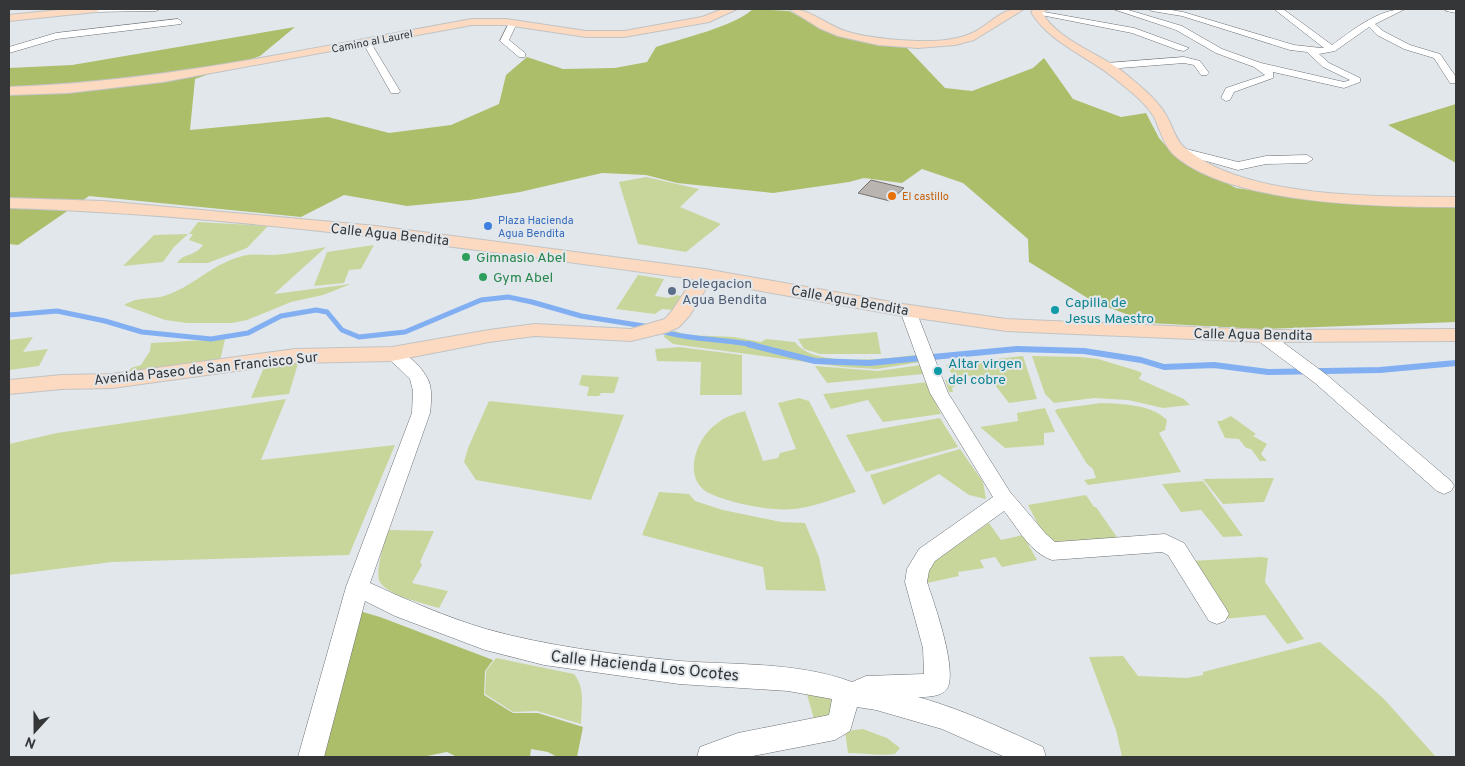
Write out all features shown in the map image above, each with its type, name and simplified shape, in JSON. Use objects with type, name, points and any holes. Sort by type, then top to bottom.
[{"type":"main road","points":[[9,23],[93,9]]},
{"type":"main road","name":"Camino al Laurel","points":[[9,91],[107,86],[367,43],[472,22],[513,23],[586,34],[624,34],[705,20],[732,9]]},
{"type":"main road","points":[[794,9],[825,27],[848,36],[905,44],[951,42],[970,38],[1019,9]]},
{"type":"main road","points":[[1039,11],[1046,26],[1107,66],[1131,86],[1157,112],[1178,150],[1197,164],[1223,176],[1277,190],[1355,199],[1456,202]]},
{"type":"main road","points":[[9,18],[75,12]]},
{"type":"main road","name":"Calle Agua Bendita","points":[[9,203],[103,206],[376,231],[705,275],[894,308],[1006,324],[1263,336],[1456,335]]},
{"type":"main road","name":"Avenida Paseo de San Francisco Sur","points":[[9,387],[62,382],[112,381],[295,356],[392,354],[489,336],[535,330],[631,335],[672,323],[680,315],[705,275]]},
{"type":"street","points":[[93,9],[146,11],[156,9]]},
{"type":"street","points":[[1117,9],[1179,28],[1219,51],[1257,65],[1344,85],[1357,80],[1326,65],[1311,51]]},
{"type":"street","points":[[1152,9],[1184,14],[1279,44],[1311,51],[1332,49],[1369,23],[1401,9]]},
{"type":"street","points":[[1278,9],[1332,49]]},
{"type":"street","points":[[1450,9],[1456,11]]},
{"type":"street","points":[[1039,11],[1134,31],[1170,46],[1184,48]]},
{"type":"street","points":[[9,50],[56,36],[178,22]]},
{"type":"street","points":[[513,23],[504,41],[522,55]]},
{"type":"street","points":[[1369,23],[1380,32],[1407,47],[1435,55],[1454,81]]},
{"type":"street","points":[[367,43],[395,91]]},
{"type":"street","points":[[1107,66],[1184,60],[1196,63],[1204,72]]},
{"type":"street","points":[[1226,98],[1230,90],[1270,76],[1270,74],[1257,65]]},
{"type":"street","points":[[1178,150],[1238,166],[1266,160],[1307,159]]},
{"type":"street","points":[[910,316],[939,393],[1003,497],[1013,505],[1044,547],[1052,551],[1165,543],[1181,555],[1217,614]]},
{"type":"street","points":[[1263,336],[1322,379],[1444,486]]},
{"type":"street","points":[[311,757],[357,586],[421,413],[422,382],[418,374],[392,354]]},
{"type":"street","points":[[710,757],[738,746],[835,727],[842,722],[844,701],[866,688],[932,685],[937,682],[935,648],[916,582],[918,569],[927,555],[1000,503],[1003,497]]},
{"type":"street","name":"Calle Hacienda Los Ocotes","points":[[357,586],[403,609],[485,639],[544,654],[680,672],[788,679],[836,688],[854,695],[876,698],[943,717],[999,740],[1033,757]]},
{"type":"green space","points":[[753,9],[789,11],[824,30],[863,41],[906,47],[945,88],[972,91],[1033,68],[1044,58],[1073,99],[1121,117],[1146,113],[1159,138],[1174,155],[1236,188],[1337,202],[1456,206],[1456,322],[1260,329],[1150,323],[1094,302],[1029,262],[1028,239],[963,183],[922,169],[902,183],[864,178],[849,182],[773,193],[677,183],[646,175],[602,173],[520,192],[470,200],[407,206],[344,195],[301,217],[89,196],[18,245],[9,244],[9,68],[72,65],[295,27],[260,56],[195,79],[190,130],[328,117],[389,133],[451,125],[499,104],[506,75],[527,57],[563,69],[615,68],[647,62],[656,47],[721,27]]},
{"type":"green space","points":[[1456,104],[1456,163],[1388,125]]},
{"type":"green space","points":[[646,177],[699,189],[680,207],[721,224],[686,252],[638,244],[619,182]]},
{"type":"green space","points":[[198,222],[268,226],[247,248],[208,263],[177,263],[183,257],[196,252],[203,245],[189,240],[193,234],[189,234]]},
{"type":"green space","points":[[188,234],[174,247],[163,262],[123,266],[154,235]]},
{"type":"green space","points":[[374,245],[361,269],[349,270],[344,283],[314,286],[327,252]]},
{"type":"green space","points":[[326,247],[274,294],[351,284],[323,295],[291,302],[247,320],[232,323],[187,323],[165,320],[124,305],[134,300],[164,296],[174,292],[219,265],[243,256],[293,253]]},
{"type":"green space","points":[[638,275],[664,279],[655,296],[669,298],[671,294],[681,296],[672,310],[662,309],[655,314],[616,309]]},
{"type":"green space","points":[[675,331],[687,335],[734,337],[761,342],[766,339],[795,342],[804,350],[818,356],[834,359],[852,360],[917,355],[921,362],[877,369],[843,367],[673,344],[663,336]]},
{"type":"green space","points":[[877,332],[881,354],[820,354],[804,349],[798,339]]},
{"type":"green space","points":[[33,337],[23,352],[48,349],[39,366],[9,370],[9,340]]},
{"type":"green space","points":[[225,339],[220,361],[128,373],[131,368],[141,365],[150,351],[151,343]]},
{"type":"green space","points":[[679,347],[742,355],[742,395],[700,395],[701,362],[657,361],[655,349]]},
{"type":"green space","points":[[1023,356],[1037,399],[1009,403],[995,385],[984,385],[981,381],[965,374],[960,383],[952,388],[953,392],[949,392],[945,380],[955,378],[946,365]]},
{"type":"green space","points":[[1032,356],[1098,359],[1138,371],[1142,373],[1139,379],[1184,399],[1190,405],[1163,408],[1128,400],[1094,398],[1054,403],[1045,394]]},
{"type":"green space","points":[[299,360],[289,394],[251,398],[265,365]]},
{"type":"green space","points":[[921,365],[924,374],[827,383],[815,366],[878,371]]},
{"type":"green space","points":[[582,375],[619,377],[614,393],[587,396],[589,387],[579,385]]},
{"type":"green space","points":[[928,382],[930,391],[941,414],[883,422],[868,400],[831,409],[823,394]]},
{"type":"green space","points":[[799,398],[809,401],[856,492],[808,507],[780,509],[755,507],[731,501],[711,494],[702,488],[696,480],[694,461],[701,441],[718,422],[745,411],[763,461],[778,458],[780,453],[796,449],[778,403]]},
{"type":"green space","points":[[286,399],[261,460],[395,445],[349,555],[112,562],[9,575],[9,444],[57,433]]},
{"type":"green space","points":[[489,401],[624,415],[591,500],[476,480],[464,462],[468,448]]},
{"type":"green space","points":[[1101,403],[1145,408],[1167,420],[1165,430],[1159,433],[1181,472],[1088,485],[1084,480],[1096,478],[1093,469],[1087,464],[1055,411],[1057,409]]},
{"type":"green space","points":[[1045,408],[1055,432],[1044,433],[1044,445],[1005,448],[980,427],[1018,421],[1017,413]]},
{"type":"green space","points":[[1231,416],[1256,434],[1253,436],[1267,444],[1261,454],[1267,461],[1260,461],[1251,449],[1246,448],[1239,439],[1225,438],[1217,421]]},
{"type":"green space","points":[[940,418],[958,447],[866,472],[846,435]]},
{"type":"green space","points":[[960,449],[983,482],[986,499],[969,495],[939,474],[883,505],[870,475]]},
{"type":"green space","points":[[1274,478],[1264,502],[1223,504],[1203,479]]},
{"type":"green space","points":[[1203,481],[1243,536],[1223,537],[1201,510],[1181,512],[1162,484]]},
{"type":"green space","points":[[659,492],[689,494],[695,501],[723,510],[781,522],[805,523],[819,557],[826,591],[766,590],[763,567],[642,535]]},
{"type":"green space","points":[[1086,495],[1121,543],[1057,547],[1040,528],[1028,505]]},
{"type":"green space","points":[[989,523],[1001,540],[1023,535],[1037,560],[1002,567],[995,557],[980,560],[984,568],[958,572],[959,576],[927,583],[926,577],[930,564]]},
{"type":"green space","points":[[389,530],[434,531],[420,562],[422,565],[412,583],[448,591],[439,608],[397,594],[382,585],[378,575],[383,548]]},
{"type":"green space","points":[[1268,558],[1265,582],[1304,639],[1287,644],[1265,615],[1223,619],[1191,561]]},
{"type":"green space","points":[[356,610],[380,617],[493,660],[485,671],[484,695],[513,713],[538,713],[583,727],[577,757],[557,757],[548,752],[531,749],[530,757],[457,757],[447,752],[422,757],[317,757]]},
{"type":"green space","points":[[1320,642],[1384,699],[1436,757],[1122,757],[1116,730],[1089,657],[1123,656],[1138,676],[1187,678],[1203,675],[1203,672]]},
{"type":"green space","points":[[496,658],[574,674],[578,680],[581,692],[581,724],[537,711],[513,712],[485,694],[486,671]]},
{"type":"green space","points":[[806,691],[828,697],[833,702],[830,714],[814,719]]},
{"type":"green space","points":[[863,729],[887,738],[900,748],[895,754],[848,753],[845,731]]},
{"type":"building","name":"El castillo","points":[[871,180],[904,188],[890,201],[858,193]]},
{"type":"waterway","points":[[9,315],[57,311],[105,321],[142,332],[211,339],[248,333],[281,316],[316,310],[327,312],[342,330],[359,337],[405,332],[481,300],[508,297],[581,316],[650,327]]},
{"type":"waterway","points":[[658,330],[693,338],[748,344]]},
{"type":"waterway","points":[[748,344],[754,345]]},
{"type":"waterway","points":[[748,344],[815,361],[869,363],[1017,349],[1084,351],[1141,360],[1164,367],[1214,365],[1268,372],[1380,370],[1456,363]]},
{"type":"place","name":"El castillo","points":[[892,196]]},
{"type":"place","name":"Plaza Hacienda Agua Bendita","points":[[488,226]]},
{"type":"place","name":"Gimnasio Abel","points":[[466,257]]},
{"type":"place","name":"Gym Abel","points":[[483,277]]},
{"type":"place","name":"Delegacion Agua Bendita","points":[[672,291]]},
{"type":"place","name":"Capilla de Jesus Maestro","points":[[1055,310]]},
{"type":"place","name":"Altar virgen del cobre","points":[[938,371]]}]
